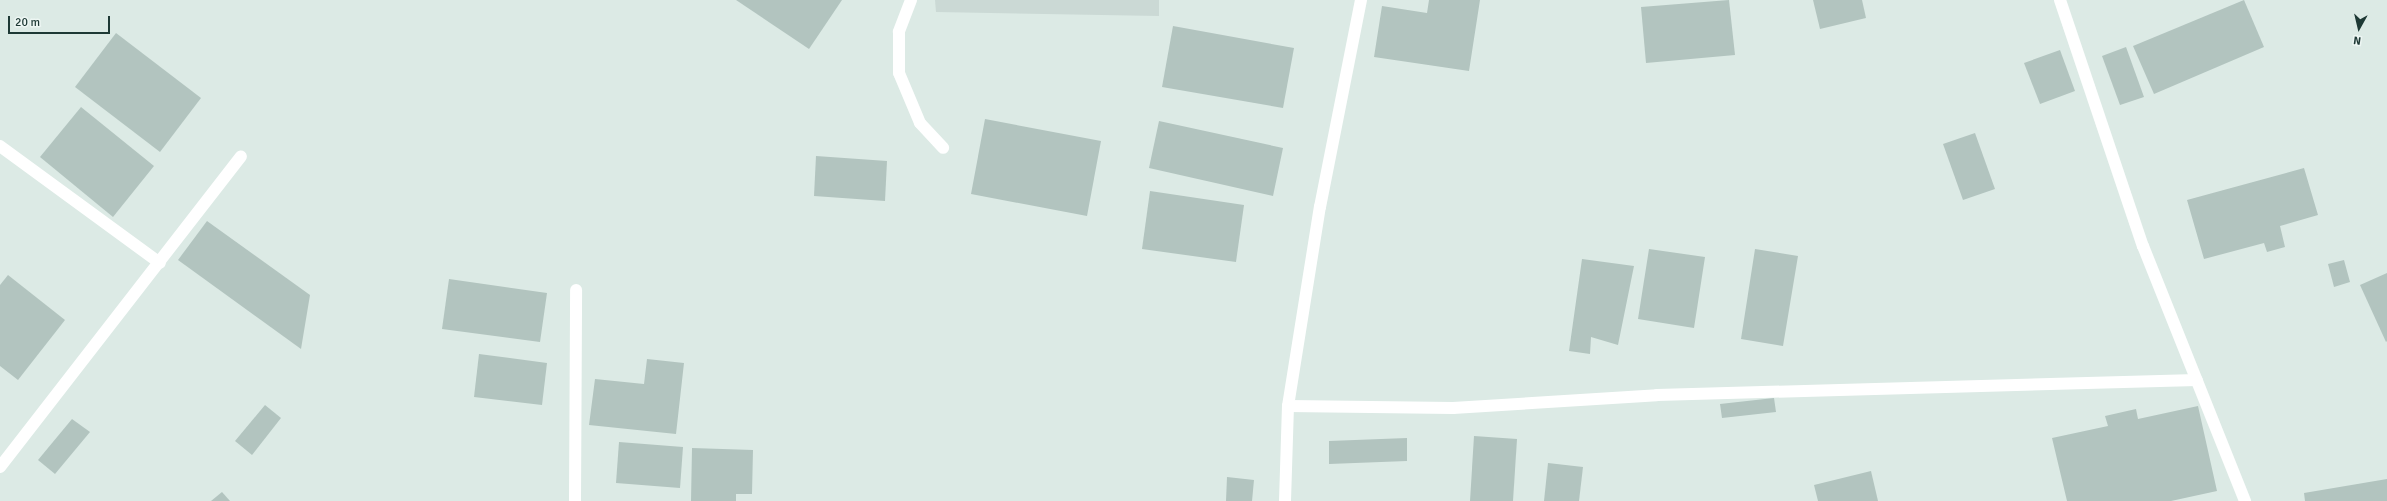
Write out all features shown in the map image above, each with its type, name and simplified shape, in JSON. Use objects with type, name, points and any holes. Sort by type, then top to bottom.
[{"type":"street","points":[[912,0],[899,32],[899,73],[920,123],[943,148]]},
{"type":"street","points":[[1285,501],[1288,406],[1320,207],[1361,0]]},
{"type":"street","points":[[2060,0],[2143,246],[2245,501]]},
{"type":"street","points":[[0,146],[160,263]]},
{"type":"street","points":[[0,467],[160,263],[241,156]]},
{"type":"street","points":[[575,501],[576,290]]},
{"type":"street","points":[[1288,406],[1453,408],[1657,395],[2197,380]]},
{"type":"shaded area","points":[[935,0],[1159,0],[1159,16],[936,12]]},
{"type":"building","points":[[736,0],[842,0],[809,49]]},
{"type":"building","points":[[1429,0],[1480,0],[1469,71],[1374,57],[1382,6],[1427,13]]},
{"type":"building","points":[[1729,0],[1735,55],[1646,63],[1641,7]]},
{"type":"building","points":[[1813,0],[1862,0],[1866,18],[1820,29]]},
{"type":"building","points":[[2244,0],[2264,47],[2154,94],[2133,46]]},
{"type":"building","points":[[1173,26],[1294,48],[1283,108],[1162,87]]},
{"type":"building","points":[[116,33],[201,98],[160,152],[75,87]]},
{"type":"building","points":[[2126,47],[2144,97],[2120,105],[2102,56]]},
{"type":"building","points":[[2060,50],[2075,91],[2040,104],[2024,63]]},
{"type":"building","points":[[81,107],[154,166],[113,217],[40,157]]},
{"type":"building","points":[[985,119],[1101,141],[1087,216],[971,194]]},
{"type":"building","points":[[1159,121],[1283,148],[1273,196],[1149,168]]},
{"type":"building","points":[[1975,133],[1995,189],[1963,200],[1943,144]]},
{"type":"building","points":[[816,156],[887,161],[885,201],[814,196]]},
{"type":"building","points":[[2304,168],[2318,215],[2280,226],[2285,247],[2267,252],[2264,243],[2204,259],[2187,200]]},
{"type":"building","points":[[1150,191],[1244,205],[1236,262],[1142,249]]},
{"type":"building","points":[[207,221],[310,295],[301,349],[178,260]]},
{"type":"building","points":[[1649,249],[1705,257],[1694,328],[1638,319]]},
{"type":"building","points":[[1755,249],[1798,256],[1783,346],[1741,339]]},
{"type":"building","points":[[1582,259],[1634,266],[1618,345],[1591,337],[1590,354],[1569,351]]},
{"type":"building","points":[[2344,260],[2350,282],[2334,287],[2328,264]]},
{"type":"building","points":[[2387,273],[2387,341],[2386,342],[2360,285]]},
{"type":"building","points":[[8,275],[65,320],[18,380],[0,366],[0,285]]},
{"type":"building","points":[[449,279],[547,293],[540,342],[442,329]]},
{"type":"building","points":[[479,354],[547,363],[542,405],[474,397]]},
{"type":"building","points":[[647,359],[684,363],[676,434],[589,425],[595,379],[644,384]]},
{"type":"building","points":[[1774,398],[1776,412],[1722,418],[1720,404]]},
{"type":"building","points":[[265,405],[281,418],[252,455],[235,441]]},
{"type":"building","points":[[2198,406],[2217,491],[2171,501],[2067,501],[2052,438],[2108,426],[2105,416],[2136,409],[2138,419]]},
{"type":"building","points":[[72,419],[90,432],[55,474],[38,460]]},
{"type":"building","points":[[1474,436],[1517,439],[1513,501],[1470,501]]},
{"type":"building","points":[[1407,438],[1407,461],[1329,464],[1329,441]]},
{"type":"building","points":[[619,442],[683,447],[680,488],[616,483]]},
{"type":"building","points":[[692,448],[753,450],[752,494],[736,494],[736,501],[691,501]]},
{"type":"building","points":[[1548,463],[1583,467],[1579,501],[1544,501]]},
{"type":"building","points":[[1871,471],[1878,501],[1818,501],[1814,485]]},
{"type":"building","points":[[1227,477],[1254,480],[1252,501],[1226,501]]},
{"type":"building","points":[[2387,479],[2387,501],[2305,501],[2304,493]]},
{"type":"building","points":[[222,492],[230,501],[211,501]]}]
